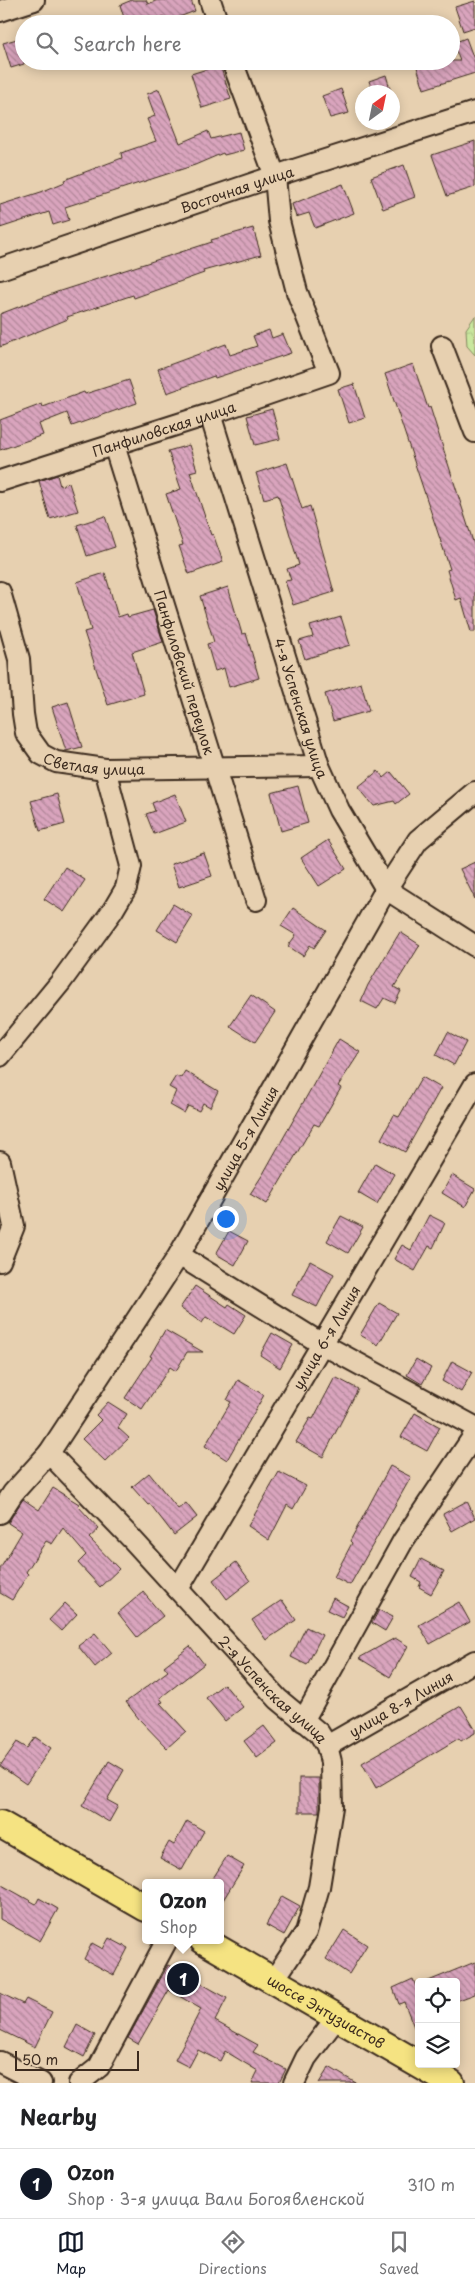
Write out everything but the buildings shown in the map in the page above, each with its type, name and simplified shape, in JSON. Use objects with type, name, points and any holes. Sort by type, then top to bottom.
[{"type":"main road","points":[[0,1824],[142,1906]]},
{"type":"main road","name":"шоссе Энтузиастов","points":[[209,1944],[450,2083]]},
{"type":"street","points":[[0,11],[34,0]]},
{"type":"street","points":[[210,0],[215,15]]},
{"type":"street","points":[[235,70],[275,176]]},
{"type":"street","name":"Восточная улица","points":[[0,269],[275,176],[475,112]]},
{"type":"street","name":"Панфиловская улица","points":[[0,481],[210,414],[329,373],[297,292],[279,221],[275,176]]},
{"type":"street","points":[[442,346],[475,432]]},
{"type":"street","name":"4-я Успенская улица","points":[[210,414],[319,766],[339,810],[386,889],[475,946]]},
{"type":"street","name":"Панфиловский переулок","points":[[114,445],[256,900]]},
{"type":"street","name":"Светлая улица","points":[[0,592],[19,659],[22,714],[26,733],[41,754],[56,762],[106,769],[319,766]]},
{"type":"street","points":[[0,1056],[60,983],[114,910],[126,888],[131,866],[106,769]]},
{"type":"street","name":"улица 5-я Линия","points":[[0,1513],[6,1489],[49,1452],[179,1256],[386,889],[418,840],[475,792]]},
{"type":"street","name":"улица 6-я Линия","points":[[178,1589],[475,1084]]},
{"type":"street","points":[[0,1162],[14,1226],[0,1261]]},
{"type":"street","points":[[179,1256],[322,1344],[475,1427]]},
{"type":"street","points":[[303,1722],[403,1541],[475,1434]]},
{"type":"street","name":"2-я Успенская улица","points":[[49,1452],[278,1699],[303,1722],[319,1733],[327,1746],[331,1762],[332,1807],[319,1887],[306,1932],[273,1981]]},
{"type":"street","name":"улица 8-я Линия","points":[[327,1746],[475,1661]]},
{"type":"street","points":[[79,2083],[98,2067],[165,1944]]},
{"type":"street","points":[[294,2083],[306,2058],[337,2018]]},
{"type":"street","points":[[0,2062],[33,2082]]},
{"type":"green space","points":[[475,316],[475,355],[467,346],[466,329]]},
{"type":"place","name":"Ozon","points":[[183,1979]]}]
